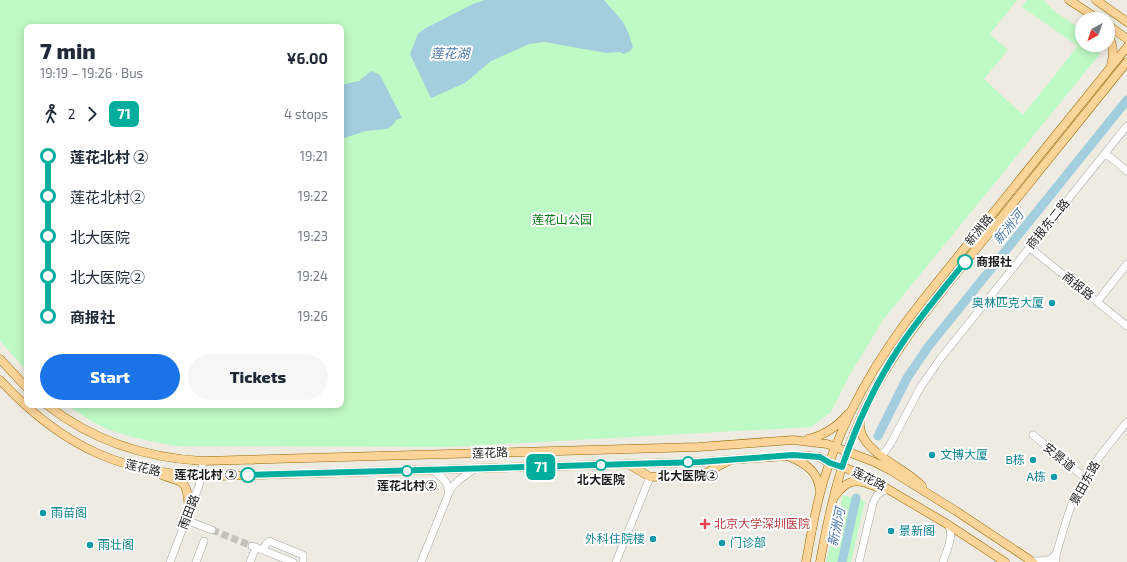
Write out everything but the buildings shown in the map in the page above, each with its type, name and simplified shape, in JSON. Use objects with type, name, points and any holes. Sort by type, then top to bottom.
[{"type":"main road","points":[[1069,0],[1087,12]]},
{"type":"main road","points":[[1096,0],[1127,22]]},
{"type":"main road","points":[[1082,9],[1085,12]]},
{"type":"main road","points":[[1110,10],[1127,14]]},
{"type":"main road","points":[[1115,30],[1127,38]]},
{"type":"main road","name":"新洲路","points":[[806,562],[820,495],[830,463],[852,411],[874,369],[906,321],[1127,47]]},
{"type":"main road","points":[[1110,68],[1113,59],[1113,52]]},
{"type":"main road","name":"新洲路","points":[[820,562],[833,499],[847,451],[861,416],[882,375],[914,327],[1127,62]]},
{"type":"main road","points":[[0,359],[24,385]]},
{"type":"main road","name":"莲花路","points":[[0,380],[24,403]]},
{"type":"main road","name":"莲花路","points":[[29,408],[69,439],[106,457],[154,471],[201,476],[628,464],[731,460],[786,456],[817,457],[869,478],[947,524],[1005,562]]},
{"type":"main road","name":"莲花路","points":[[51,408],[87,431],[124,447],[163,457],[203,461],[698,447],[793,440],[819,442],[879,464],[930,494],[1032,562]]},
{"type":"main road","points":[[793,440],[811,438],[820,435],[837,425],[852,411]]},
{"type":"main road","points":[[861,416],[860,424],[862,436],[866,442],[878,453],[916,480],[930,494]]},
{"type":"main road","points":[[786,456],[802,462],[810,468],[817,478],[820,495]]},
{"type":"main road","points":[[628,464],[650,477],[702,475],[731,460]]},
{"type":"main road","points":[[154,471],[185,485],[189,510]]},
{"type":"main road","points":[[833,499],[842,488],[851,482],[859,480],[900,496]]},
{"type":"street","name":"商报东二路","points":[[893,463],[889,455],[892,443],[916,394],[936,364],[1127,126]]},
{"type":"street","points":[[1105,153],[1127,171]]},
{"type":"street","name":"商报路","points":[[1029,247],[1127,326]]},
{"type":"street","points":[[1097,302],[1127,264]]},
{"type":"street","name":"景田东路","points":[[1056,562],[1057,552],[1070,509],[1085,478],[1096,461],[1127,422]]},
{"type":"street","name":"安景道","points":[[1033,435],[1085,478]]},
{"type":"street","name":"商报东二路","points":[[878,453],[884,453],[892,443]]},
{"type":"street","name":"雨田路","points":[[170,562],[199,486],[203,461]]},
{"type":"street","points":[[421,562],[448,495],[456,483],[476,468]]},
{"type":"street","points":[[433,470],[447,484],[448,495]]},
{"type":"street","points":[[616,562],[650,477]]},
{"type":"street","points":[[868,483],[872,492],[873,503]]},
{"type":"street","points":[[859,562],[873,503],[877,495],[884,491]]},
{"type":"street","points":[[186,520],[212,530]]},
{"type":"street","points":[[943,562],[951,534],[950,528],[947,524]]},
{"type":"street","points":[[947,562],[954,539],[956,535],[960,533]]},
{"type":"street","points":[[196,562],[204,541]]},
{"type":"street","points":[[263,550],[269,541],[303,555],[303,562]]},
{"type":"street","points":[[250,562],[254,547],[293,562]]},
{"type":"street","points":[[1032,562],[1050,559],[1054,557],[1057,552]]},
{"type":"green space","name":"莲花山公园","points":[[0,0],[1017,0],[990,34],[1008,50],[984,79],[1023,115],[1075,50],[1075,52],[1100,52],[1100,54],[883,320],[849,376],[831,412],[811,427],[448,447],[177,446],[135,438],[118,433],[93,422],[72,408],[344,408],[344,24],[24,24],[24,368],[0,341]]},
{"type":"green space","name":"莲花山公园","points":[[1027,0],[1043,0],[1054,11],[1075,25],[1075,44],[1022,7]]},
{"type":"green space","points":[[843,495],[865,501],[851,562],[826,562]]},
{"type":"water","name":"莲花湖","points":[[485,0],[604,0],[623,22],[633,47],[630,51],[624,54],[620,52],[606,53],[545,42],[529,44],[491,61],[465,83],[431,98],[410,54],[418,34],[424,29],[473,4]]},
{"type":"water","points":[[371,71],[380,75],[402,118],[396,120],[394,124],[387,129],[366,131],[344,138],[344,84],[359,81]]},
{"type":"waterway","name":"新洲河","points":[[878,436],[907,378],[928,347],[1127,100]]},
{"type":"waterway","name":"新洲河","points":[[842,562],[856,498]]},
{"type":"tunnel","points":[[212,530],[252,546]]},
{"type":"bus line","name":"71","points":[[248,475],[699,462],[793,455],[820,457],[830,463],[842,467],[861,416],[882,375],[914,327],[965,262]]},
{"type":"place","name":"商报社","points":[[965,262]]},
{"type":"place","name":"奥林匹克大厦","points":[[1052,303]]},
{"type":"place","name":"文博大厦","points":[[932,455]]},
{"type":"place","name":"B栋","points":[[1033,460]]},
{"type":"place","name":"北大医院②","points":[[688,462]]},
{"type":"place","name":"北大医院","points":[[601,465]]},
{"type":"place","name":"莲花北村②","points":[[407,471]]},
{"type":"place","name":"莲花北村 ②","points":[[248,475]]},
{"type":"place","name":"A栋","points":[[1054,477]]},
{"type":"place","name":"雨苗阁","points":[[43,513]]},
{"type":"place","name":"北京大学深圳医院","points":[[705,524]]},
{"type":"place","name":"景新阁","points":[[891,531]]},
{"type":"place","name":"外科住院楼","points":[[653,539]]},
{"type":"place","name":"门诊部","points":[[722,543]]},
{"type":"place","name":"雨壮阁","points":[[90,545]]}]
